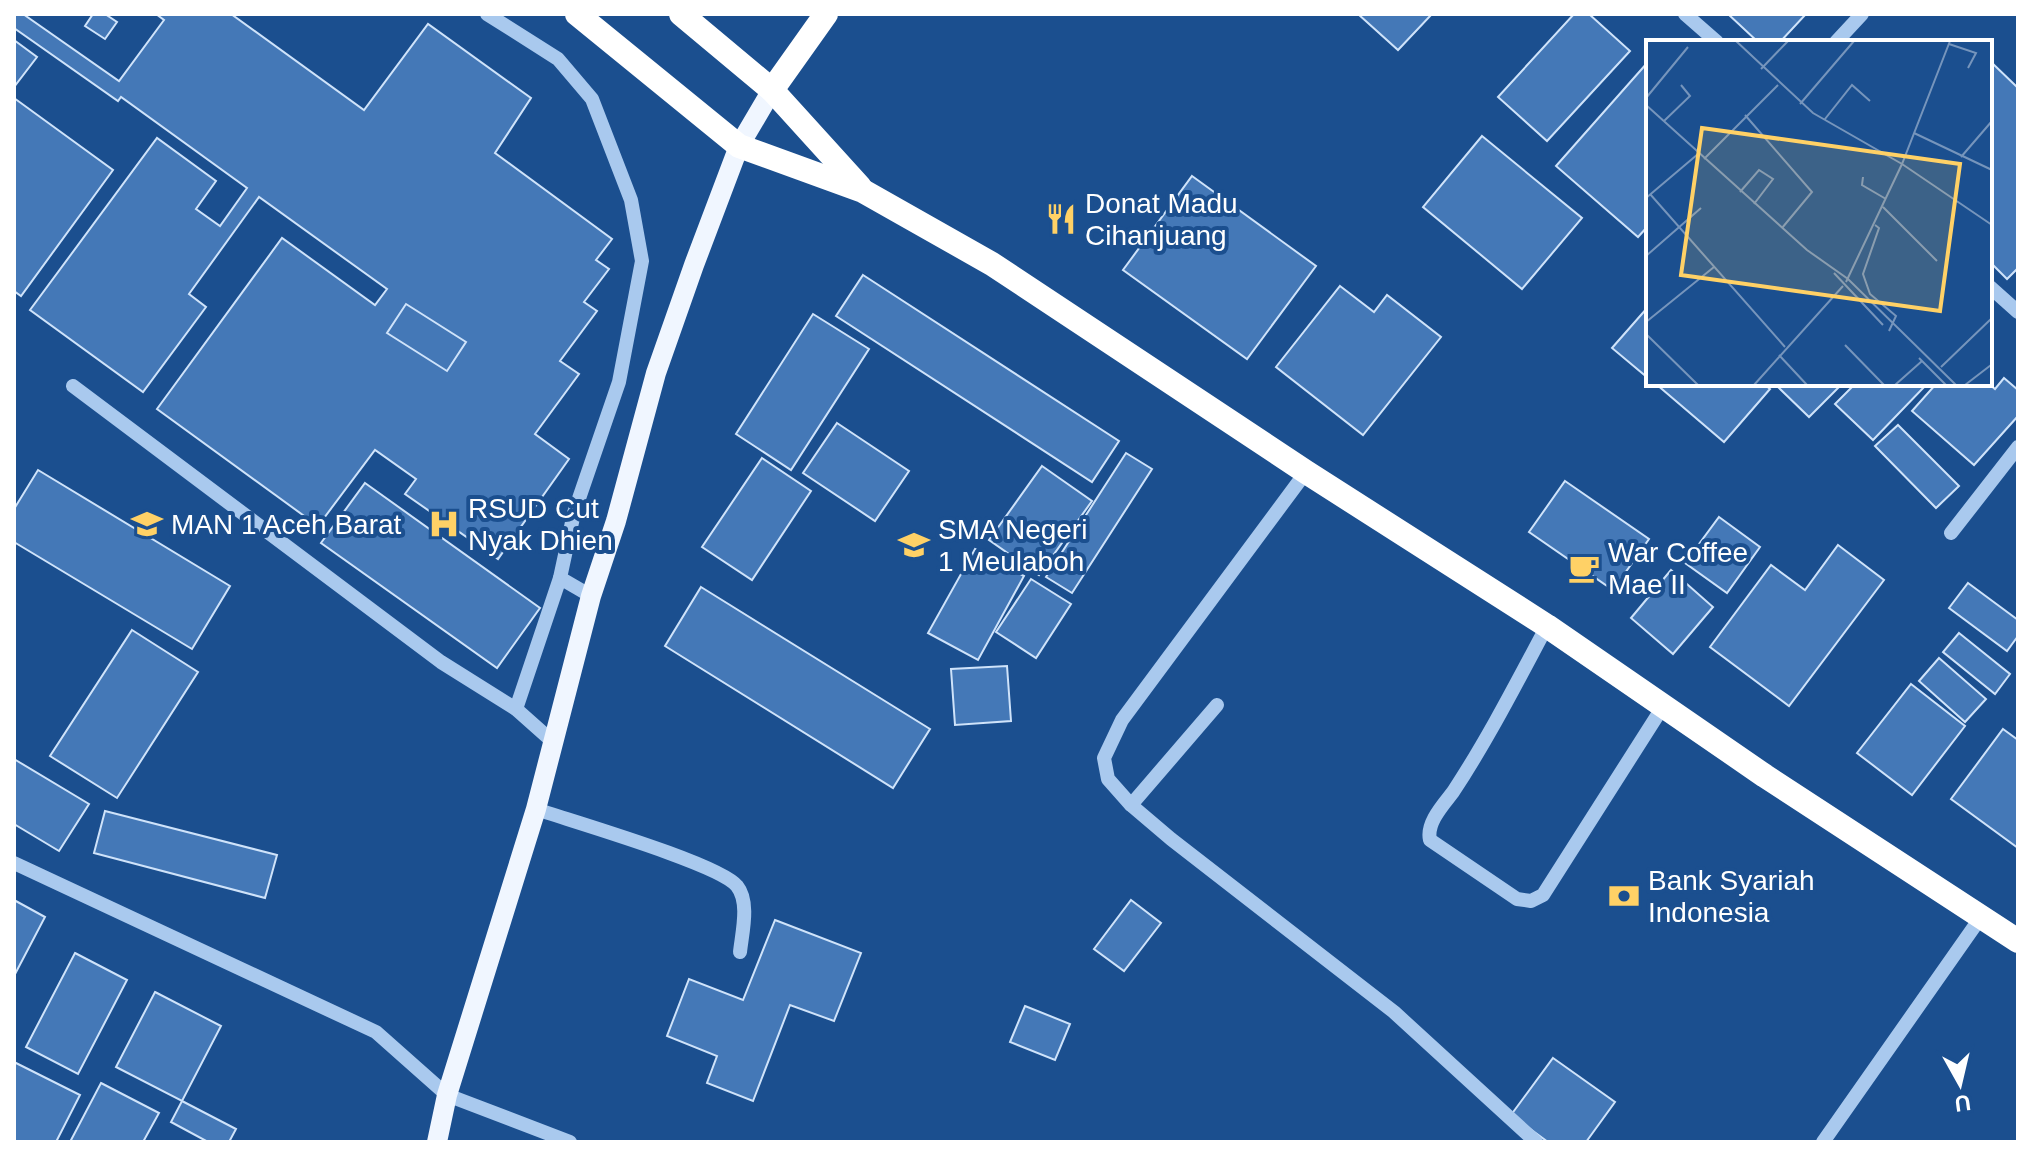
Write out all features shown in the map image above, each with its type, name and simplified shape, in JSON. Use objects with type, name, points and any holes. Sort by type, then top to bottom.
[{"type":"highway","points":[[577,14],[739,146],[863,191],[992,264],[1306,472],[1547,626],[1765,776],[2018,941]]},
{"type":"highway","points":[[681,14],[772,90],[863,191]]},
{"type":"highway","points":[[772,90],[826,14]]},
{"type":"main road","points":[[437,1142],[447,1095],[536,809],[591,596],[616,521],[656,373],[739,146],[772,90]]},
{"type":"street","points":[[487,14],[558,59],[592,99],[631,200],[642,261],[619,382],[574,513],[560,578],[516,709]]},
{"type":"street","points":[[1685,14],[1715,40]]},
{"type":"street","points":[[1838,40],[1862,14]]},
{"type":"street","points":[[1992,289],[2018,312]]},
{"type":"street","points":[[73,386],[441,662],[516,709],[552,741]]},
{"type":"street","points":[[1951,533],[2018,447]]},
{"type":"street","points":[[1306,472],[1122,720],[1104,758],[1108,779],[1131,805],[1171,839],[1394,1012],[1536,1142]]},
{"type":"street","points":[[560,578],[591,596]]},
{"type":"street","points":[[1547,626],[1476,758],[1434,819],[1428,833],[1430,840],[1517,899],[1531,901],[1543,895],[1664,705]]},
{"type":"street","points":[[1131,805],[1217,705]]},
{"type":"street","points":[[536,809],[711,869],[737,886],[744,906],[740,952]]},
{"type":"street","points":[[14,863],[376,1032],[447,1095],[570,1142]]},
{"type":"street","points":[[1823,1142],[1981,917]]},
{"type":"building","points":[[14,14],[23,14],[119,81],[164,20],[156,14],[231,14],[364,110],[428,24],[531,98],[495,153],[612,239],[596,260],[609,269],[584,302],[597,311],[560,361],[579,374],[535,434],[569,459],[498,559],[405,494],[416,479],[375,450],[318,526],[157,409],[282,238],[375,305],[387,289],[259,197],[189,294],[206,307],[143,392],[30,310],[157,138],[216,181],[196,209],[220,226],[247,188],[121,97],[118,101],[14,28]]},
{"type":"building","points":[[93,14],[105,14],[117,22],[105,39],[85,26]]},
{"type":"building","points":[[1358,14],[1432,14],[1398,50]]},
{"type":"building","points":[[1574,14],[1589,14],[1630,51],[1547,141],[1498,97]]},
{"type":"building","points":[[1728,14],[1806,14],[1782,40],[1756,40]]},
{"type":"building","points":[[14,40],[37,57],[14,87]]},
{"type":"building","points":[[1992,63],[2018,88],[2018,268],[2007,279],[1992,264]]},
{"type":"building","points":[[1646,64],[1646,228],[1638,237],[1556,166]]},
{"type":"building","points":[[14,98],[113,170],[21,296],[14,291]]},
{"type":"building","points":[[1482,136],[1582,218],[1522,289],[1423,207]]},
{"type":"building","points":[[1192,176],[1316,266],[1247,359],[1123,270]]},
{"type":"building","points":[[863,275],[1119,441],[1092,482],[836,316]]},
{"type":"building","points":[[1340,286],[1374,312],[1387,295],[1441,337],[1363,435],[1276,367]]},
{"type":"building","points":[[406,304],[466,342],[447,371],[387,333]]},
{"type":"building","points":[[1646,309],[1646,376],[1612,348]]},
{"type":"building","points":[[813,314],[869,349],[791,470],[736,434]]},
{"type":"building","points":[[2004,378],[2018,390],[2018,416],[1974,465],[1912,411],[1934,386],[1991,386],[1995,389]]},
{"type":"building","points":[[1658,386],[1766,386],[1770,389],[1724,442]]},
{"type":"building","points":[[1779,386],[1840,386],[1809,417]]},
{"type":"building","points":[[1853,386],[1925,386],[1873,440],[1835,404]]},
{"type":"building","points":[[837,423],[909,471],[875,521],[803,473]]},
{"type":"building","points":[[1898,425],[1959,486],[1936,508],[1875,446]]},
{"type":"building","points":[[1126,453],[1152,469],[1072,593],[1046,577]]},
{"type":"building","points":[[762,458],[811,491],[752,580],[702,547]]},
{"type":"building","points":[[1042,466],[1092,501],[1039,575],[989,540]]},
{"type":"building","points":[[38,470],[230,586],[192,649],[14,542],[14,509]]},
{"type":"building","points":[[1565,481],[1649,539],[1613,590],[1529,532]]},
{"type":"building","points":[[365,483],[540,608],[497,668],[321,543]]},
{"type":"building","points":[[1719,517],[1760,547],[1727,593],[1685,563]]},
{"type":"building","points":[[1838,545],[1884,580],[1789,706],[1710,647],[1771,565],[1805,590]]},
{"type":"building","points":[[975,549],[1024,576],[978,660],[928,633]]},
{"type":"building","points":[[1671,570],[1713,607],[1673,654],[1631,618]]},
{"type":"building","points":[[1031,579],[1071,604],[1036,658],[996,632]]},
{"type":"building","points":[[1968,583],[2018,620],[2018,636],[2007,651],[1949,608]]},
{"type":"building","points":[[701,587],[930,729],[893,788],[665,646]]},
{"type":"building","points":[[132,630],[198,672],[117,798],[50,756]]},
{"type":"building","points":[[1959,633],[2010,674],[1995,694],[1943,652]]},
{"type":"building","points":[[1939,658],[1986,699],[1965,722],[1919,681]]},
{"type":"building","points":[[1007,666],[1011,721],[955,725],[951,669]]},
{"type":"building","points":[[1911,684],[1965,726],[1912,795],[1857,753]]},
{"type":"building","points":[[2003,729],[2018,740],[2018,848],[1951,799]]},
{"type":"building","points":[[14,759],[89,804],[59,851],[14,824]]},
{"type":"building","points":[[105,811],[277,855],[265,898],[94,853]]},
{"type":"building","points":[[14,900],[45,917],[14,976]]},
{"type":"building","points":[[1131,900],[1161,923],[1124,971],[1094,949]]},
{"type":"building","points":[[775,920],[861,953],[834,1021],[790,1005],[753,1101],[707,1083],[717,1056],[667,1036],[689,979],[743,1000]]},
{"type":"building","points":[[75,953],[127,980],[78,1074],[26,1047]]},
{"type":"building","points":[[155,992],[221,1026],[182,1101],[116,1067]]},
{"type":"building","points":[[1025,1006],[1070,1024],[1055,1060],[1010,1042]]},
{"type":"building","points":[[1553,1058],[1615,1102],[1586,1142],[1548,1142],[1511,1115]]},
{"type":"building","points":[[14,1062],[80,1095],[56,1142],[14,1142]]},
{"type":"building","points":[[101,1083],[159,1113],[143,1142],[70,1142]]},
{"type":"building","points":[[182,1101],[236,1129],[229,1142],[208,1142],[171,1122]]},
{"type":"place","name":"Donat Madu Cihanjuang","points":[[1061,219]]},
{"type":"place","name":"MAN 1 Aceh Barat","points":[[147,524]]},
{"type":"place","name":"RSUD Cut Nyak Dhien","points":[[444,524]]},
{"type":"place","name":"SMA Negeri 1 Meulaboh","points":[[914,545]]},
{"type":"place","name":"War Coffee Mae II","points":[[1584,568]]},
{"type":"place","name":"Bank Syariah Indonesia","points":[[1624,896]]}]
